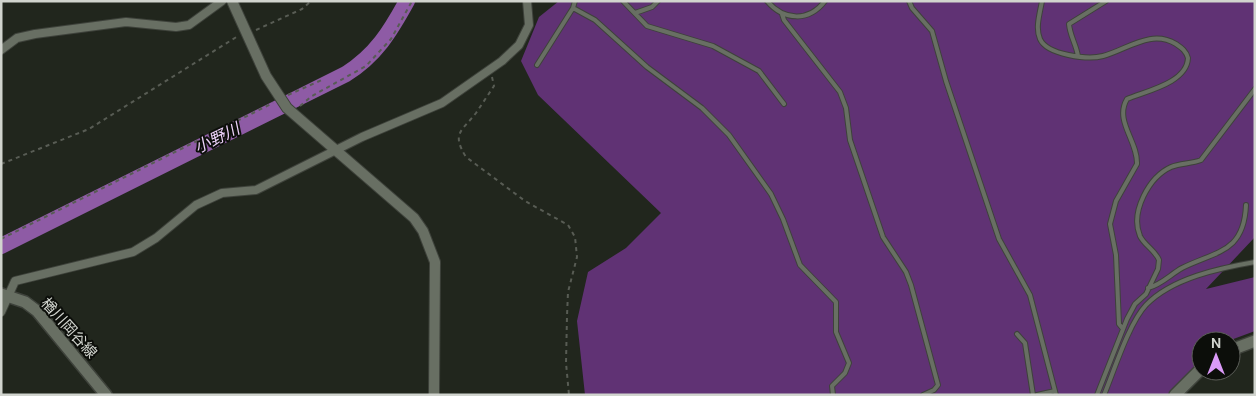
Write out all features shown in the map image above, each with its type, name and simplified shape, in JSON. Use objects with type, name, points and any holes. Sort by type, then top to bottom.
[{"type":"main road","name":"楢川岡谷線","points":[[5,295],[25,302],[37,311],[106,395]]},
{"type":"main road","points":[[1241,346],[1255,341]]},
{"type":"main road","points":[[1176,395],[1191,379]]},
{"type":"street","points":[[1,50],[17,38],[35,34],[126,22],[176,27],[189,25],[222,1]]},
{"type":"street","points":[[232,1],[266,76],[286,105],[414,218],[430,246],[435,262],[436,280],[434,395]]},
{"type":"street","points":[[1,312],[5,295],[14,281],[133,252],[156,238],[196,205],[222,193],[256,190],[335,150],[442,103],[490,69],[519,45],[530,25],[527,1]]},
{"type":"lane","points":[[536,65],[573,8],[575,1]]},
{"type":"lane","points":[[623,1],[647,26],[712,46],[758,71],[784,104]]},
{"type":"lane","points":[[635,13],[652,7],[658,1]]},
{"type":"lane","points":[[767,1],[782,14],[784,20],[840,92],[846,108],[850,140],[883,237],[906,272],[933,359],[938,385],[934,390],[923,395]]},
{"type":"lane","points":[[782,14],[801,17],[813,13],[825,1]]},
{"type":"lane","points":[[909,1],[912,8],[932,32],[946,81],[1003,249],[1030,295],[1056,393],[1037,395]]},
{"type":"lane","points":[[1042,1],[1038,27],[1039,38],[1043,45],[1050,50],[1078,56],[1103,56],[1152,38],[1162,37],[1183,49],[1188,58],[1186,69],[1178,76],[1127,99],[1123,106],[1122,115],[1137,156],[1137,164],[1111,213],[1110,224],[1116,255],[1119,324],[1123,329]]},
{"type":"lane","points":[[1078,56],[1070,35],[1069,24],[1098,3],[1106,1]]},
{"type":"lane","points":[[573,8],[595,20],[647,67],[702,108],[735,143],[770,194],[784,219],[800,265],[836,302],[836,332],[849,363],[845,373],[832,386],[833,395]]},
{"type":"lane","points":[[1097,395],[1123,329],[1136,304],[1146,294],[1158,269],[1159,260],[1139,235],[1137,220],[1149,186],[1171,167],[1201,160],[1255,90]]},
{"type":"lane","points":[[1148,288],[1182,268],[1225,250],[1243,224],[1246,205]]},
{"type":"lane","points":[[1104,395],[1133,326],[1145,306],[1161,294],[1193,278],[1222,268],[1255,262]]},
{"type":"lane","points":[[1017,334],[1025,343],[1033,395]]},
{"type":"path","points":[[1,164],[89,129],[247,33],[302,9],[311,1]]},
{"type":"path","points":[[1,239],[286,105],[312,96],[366,66],[390,39],[412,1]]},
{"type":"path","points":[[490,69],[494,86],[474,115],[461,128],[460,143],[466,157],[525,201],[568,225],[574,237],[577,257],[568,292],[566,316],[566,363],[569,395]]},
{"type":"path","points":[[286,105],[324,79]]},
{"type":"shaded area","points":[[559,1],[1255,1],[1255,237],[1206,289],[1255,277],[1255,331],[1241,336],[1241,331],[1191,331],[1192,381],[1183,395],[585,395],[577,321],[588,272],[626,248],[661,213],[538,95],[521,61],[539,17]]},
{"type":"waterway","name":"小野川","points":[[1,246],[346,74],[357,67],[374,51],[395,23],[407,1]]}]
